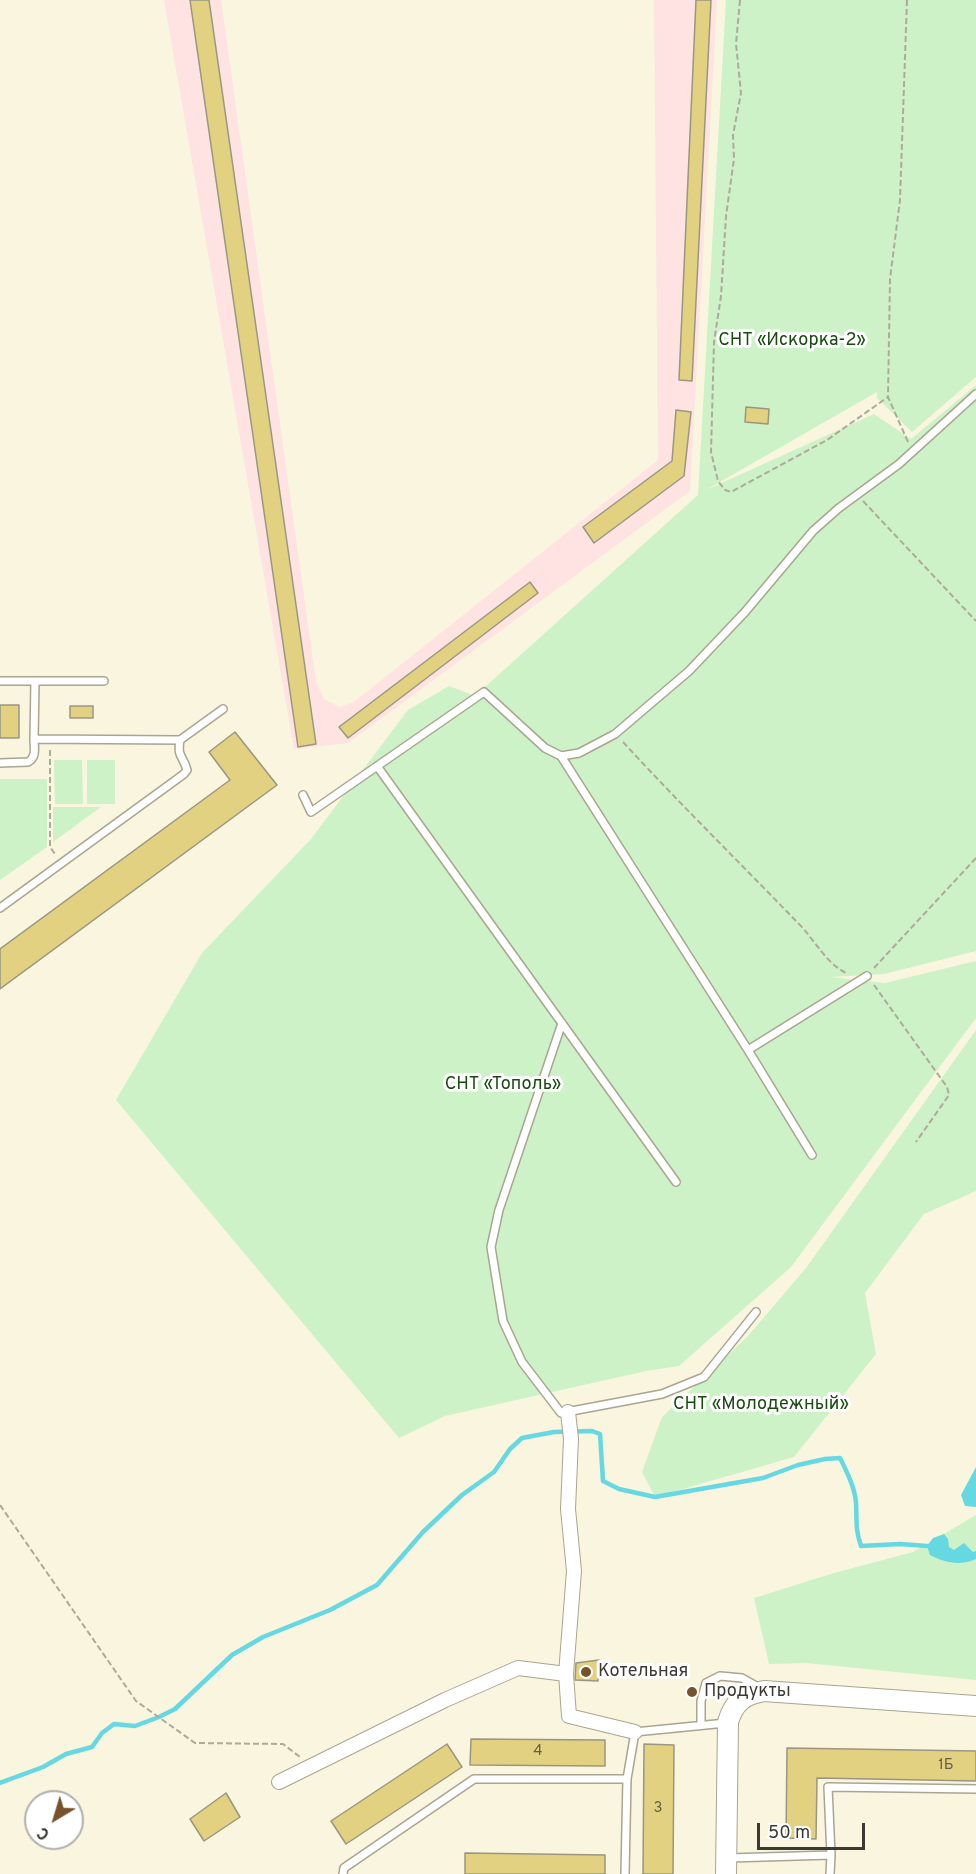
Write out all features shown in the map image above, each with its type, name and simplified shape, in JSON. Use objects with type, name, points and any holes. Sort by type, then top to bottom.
[{"type":"street","points":[[569,1417],[571,1439],[568,1509],[574,1571],[566,1674],[569,1716],[635,1732]]},
{"type":"street","points":[[279,1782],[446,1700],[518,1668],[566,1674]]},
{"type":"street","points":[[726,1866],[728,1722],[738,1702],[750,1694],[764,1691],[976,1706]]},
{"type":"lane","points":[[561,756],[579,753],[615,734],[689,671],[745,612],[813,531],[839,508],[913,453],[976,394]]},
{"type":"lane","points":[[0,681],[104,681]]},
{"type":"lane","points":[[0,763],[28,762],[34,756],[35,681]]},
{"type":"lane","points":[[303,795],[311,812],[483,692],[545,748],[561,756],[812,1155]]},
{"type":"lane","points":[[34,739],[180,740],[223,709]]},
{"type":"lane","points":[[0,908],[184,774],[187,770],[178,750],[180,740]]},
{"type":"lane","points":[[377,766],[676,1182]]},
{"type":"lane","points":[[748,1050],[867,976]]},
{"type":"lane","points":[[562,1023],[499,1210],[491,1246],[503,1321],[522,1362],[561,1413],[569,1417],[662,1395],[704,1377],[756,1312]]},
{"type":"lane","points":[[701,1725],[701,1701],[706,1683],[720,1676],[742,1678],[764,1691]]},
{"type":"lane","points":[[625,1874],[627,1779],[635,1732],[728,1722]]},
{"type":"lane","points":[[343,1874],[344,1868],[474,1779],[627,1779]]},
{"type":"lane","points":[[830,1874],[828,1787],[976,1789]]},
{"type":"lane","points":[[726,1866],[831,1855]]},
{"type":"path","points":[[740,0],[736,44],[741,93],[733,135],[734,159],[726,216],[721,296],[714,342],[711,452],[718,481],[725,490],[731,492],[827,440],[888,397]]},
{"type":"path","points":[[907,0],[900,200],[890,279],[888,397],[913,453]]},
{"type":"path","points":[[857,495],[976,621]]},
{"type":"path","points":[[615,734],[800,926],[834,967],[851,976],[867,976],[976,858]]},
{"type":"path","points":[[50,739],[51,847],[60,864]]},
{"type":"path","points":[[867,976],[947,1087],[949,1095],[916,1142]]},
{"type":"path","points":[[0,1505],[136,1701],[195,1743],[283,1744],[311,1766]]},
{"type":"shaded area","points":[[164,0],[221,0],[316,682],[324,699],[339,707],[354,702],[658,460],[654,0],[717,0],[690,491],[348,743],[294,749]]},
{"type":"green space","points":[[726,0],[976,0],[976,377],[912,432],[877,398],[877,392],[706,490],[874,414],[911,439],[976,385],[976,951],[884,974],[831,977],[885,983],[976,961],[976,1018],[791,1267],[679,1366],[646,1371],[445,1416],[399,1438],[116,1100],[202,953],[311,839],[408,710],[449,686],[475,696],[698,495]]},
{"type":"green space","points":[[54,760],[82,760],[83,804],[55,804]]},
{"type":"green space","points":[[87,760],[115,760],[115,804],[87,804]]},
{"type":"green space","points":[[0,779],[47,779],[47,847],[0,880]]},
{"type":"green space","points":[[53,807],[101,807],[53,842]]},
{"type":"green space","name":"СНТ «Молодежный»","points":[[976,1030],[976,1191],[924,1214],[865,1293],[876,1354],[794,1457],[655,1497],[642,1472],[662,1417],[748,1336],[806,1268]]},
{"type":"green space","points":[[976,1515],[976,1680],[807,1663],[769,1664],[754,1598],[913,1552]]},
{"type":"water","points":[[976,1467],[976,1507],[965,1506],[961,1495]]},
{"type":"water","points":[[944,1534],[948,1539],[949,1547],[954,1550],[964,1543],[973,1552],[976,1551],[976,1559],[953,1563],[930,1555],[927,1546],[933,1538]]},
{"type":"building","points":[[190,0],[209,0],[316,744],[298,747]]},
{"type":"building","points":[[696,0],[711,0],[692,381],[679,380]]},
{"type":"building","points":[[746,407],[769,409],[768,424],[745,422]]},
{"type":"building","points":[[676,410],[691,412],[684,476],[594,543],[583,527],[672,461]]},
{"type":"building","points":[[530,582],[538,593],[348,738],[339,727]]},
{"type":"building","points":[[0,705],[19,705],[19,738],[0,738]]},
{"type":"building","points":[[70,706],[93,706],[93,718],[70,718]]},
{"type":"building","points":[[235,732],[277,785],[0,989],[0,949],[230,780],[209,752]]},
{"type":"building","name":"Котельная","points":[[599,1660],[598,1681],[575,1680],[576,1663]]},
{"type":"building","points":[[471,1739],[605,1740],[605,1766],[470,1765]]},
{"type":"building","points":[[447,1744],[462,1767],[346,1844],[331,1821]]},
{"type":"building","points":[[644,1744],[674,1745],[673,1874],[643,1874]]},
{"type":"building","points":[[787,1748],[976,1751],[976,1781],[817,1778],[816,1839],[786,1838]]},
{"type":"building","points":[[226,1793],[240,1817],[204,1841],[190,1819]]},
{"type":"building","points":[[465,1853],[605,1855],[605,1874],[465,1874]]},
{"type":"waterway","points":[[0,1783],[43,1767],[66,1754],[92,1747],[102,1733],[114,1724],[135,1726],[175,1709],[232,1655],[263,1637],[330,1610],[377,1585],[423,1532],[462,1495],[494,1472],[510,1449],[522,1438],[554,1432],[592,1431],[600,1434],[603,1481],[619,1489],[655,1497],[763,1478],[798,1465],[840,1458],[854,1492],[861,1546],[900,1544],[927,1546]]},
{"type":"place","name":"Котельная","points":[[586,1672]]},
{"type":"place","name":"Продукты","points":[[692,1692]]},
{"type":"park label","name":"СНТ «Искорка-2»","points":[[792,341]]},
{"type":"park label","name":"СНТ «Тополь»","points":[[503,1085]]}]
